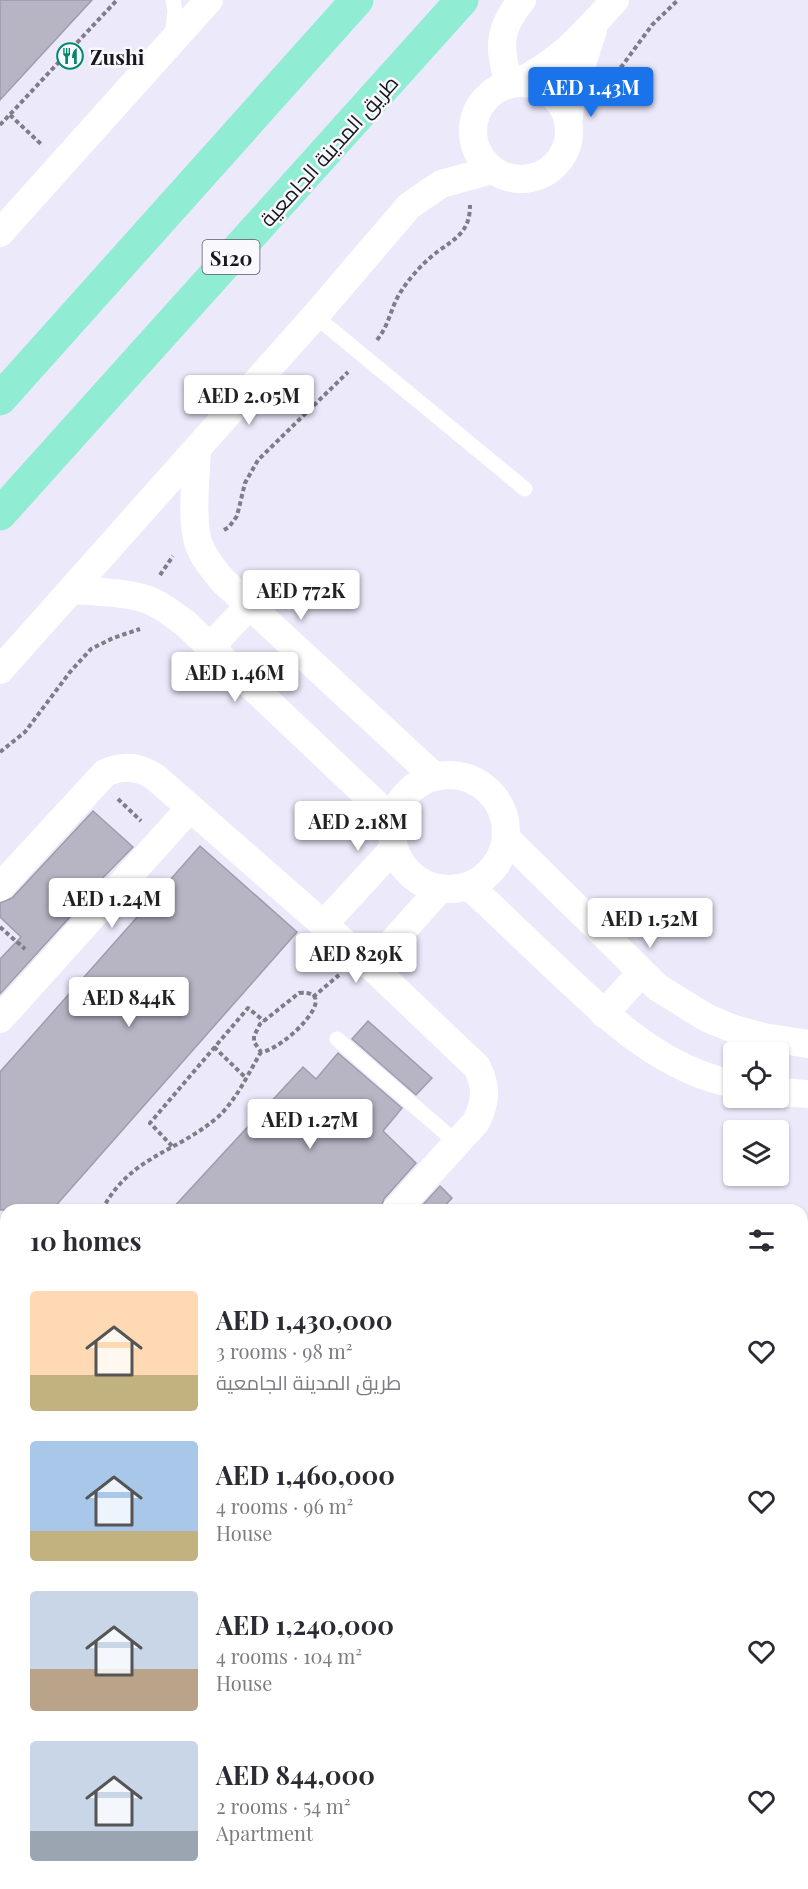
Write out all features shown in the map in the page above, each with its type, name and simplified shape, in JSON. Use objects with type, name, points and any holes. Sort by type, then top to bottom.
[{"type":"main road","points":[[0,399],[357,0]]},
{"type":"main road","name":"طريق المدينة الجامعية","points":[[0,514],[462,0]]},
{"type":"street","points":[[514,83],[502,59],[502,33],[506,21],[522,0]]},
{"type":"street","points":[[0,233],[206,2]]},
{"type":"street","points":[[514,83],[538,87],[556,98],[568,122],[570,133],[567,146],[554,166],[532,178],[505,177],[492,170],[477,152],[473,140],[475,116],[488,95],[546,67],[571,48],[607,9]]},
{"type":"street","points":[[568,122],[572,95],[588,42],[607,9]]},
{"type":"street","points":[[0,670],[74,590],[409,206],[441,184],[463,176],[492,170]]},
{"type":"street","points":[[197,449],[196,528],[198,543],[212,567],[435,777]]},
{"type":"street","points":[[74,590],[152,601],[185,623],[393,820]]},
{"type":"street","points":[[210,647],[250,605]]},
{"type":"street","points":[[0,887],[105,773],[117,768],[131,767],[144,770],[190,807],[371,966],[477,1067],[484,1088],[482,1109],[476,1122],[401,1204]]},
{"type":"street","points":[[451,775],[466,777],[481,784],[492,794],[506,822],[506,838],[498,862],[481,881],[469,886],[450,890],[424,884],[411,875],[400,862],[394,848],[393,820],[399,805],[408,792],[435,777],[451,775]]},
{"type":"street","points":[[0,1019],[190,807]]},
{"type":"street","points":[[506,838],[641,973],[673,998],[707,1018],[763,1037],[808,1044]]},
{"type":"street","points":[[323,925],[394,848]]},
{"type":"street","points":[[469,886],[604,1014],[651,1050],[687,1069],[723,1080]]},
{"type":"street","points":[[371,966],[440,889]]},
{"type":"street","points":[[604,1014],[641,973]]},
{"type":"street","points":[[789,1093],[808,1094]]},
{"type":"lane","points":[[168,46],[174,29],[172,0]]},
{"type":"lane","points":[[315,316],[525,489]]},
{"type":"lane","points":[[337,1039],[457,1143]]},
{"type":"path","points":[[0,125],[117,0]]},
{"type":"path","points":[[578,75],[597,79],[612,75],[622,66],[652,25],[678,0]]},
{"type":"path","points":[[10,115],[62,164]]},
{"type":"path","points":[[0,752],[25,732],[70,672],[91,649],[113,638],[153,625],[152,601],[159,576],[171,557],[183,548],[229,527],[240,508],[245,483],[258,460],[316,406],[363,356],[386,327],[401,291],[422,266],[462,233],[470,209],[470,194],[463,176]]},
{"type":"path","points":[[97,780],[161,840]]},
{"type":"path","points":[[106,1204],[121,1181],[134,1170],[219,1115],[237,1095],[261,1052],[278,1047],[312,1015],[315,1002],[309,994],[299,993],[264,1021],[254,1036],[256,1048],[261,1052]]},
{"type":"path","points":[[172,1146],[150,1123],[248,1008],[264,1021]]},
{"type":"path","points":[[214,1047],[246,1078]]},
{"type":"building","points":[[0,0],[92,0],[0,100]]},
{"type":"building","points":[[93,811],[133,847],[86,895],[88,897],[0,994],[0,959],[21,937],[0,917],[0,903],[12,898]]},
{"type":"building","points":[[200,846],[297,932],[57,1204],[0,1204],[0,1072]]},
{"type":"building","points":[[368,1021],[432,1078],[416,1095],[352,1039]]},
{"type":"building","points":[[338,1053],[402,1108],[383,1131],[416,1163],[382,1204],[177,1204],[303,1067],[316,1079]]},
{"type":"building","points":[[440,1186],[452,1198],[446,1204],[424,1204]]},
{"type":"place","name":"Zushi","points":[[70,56]]}]
